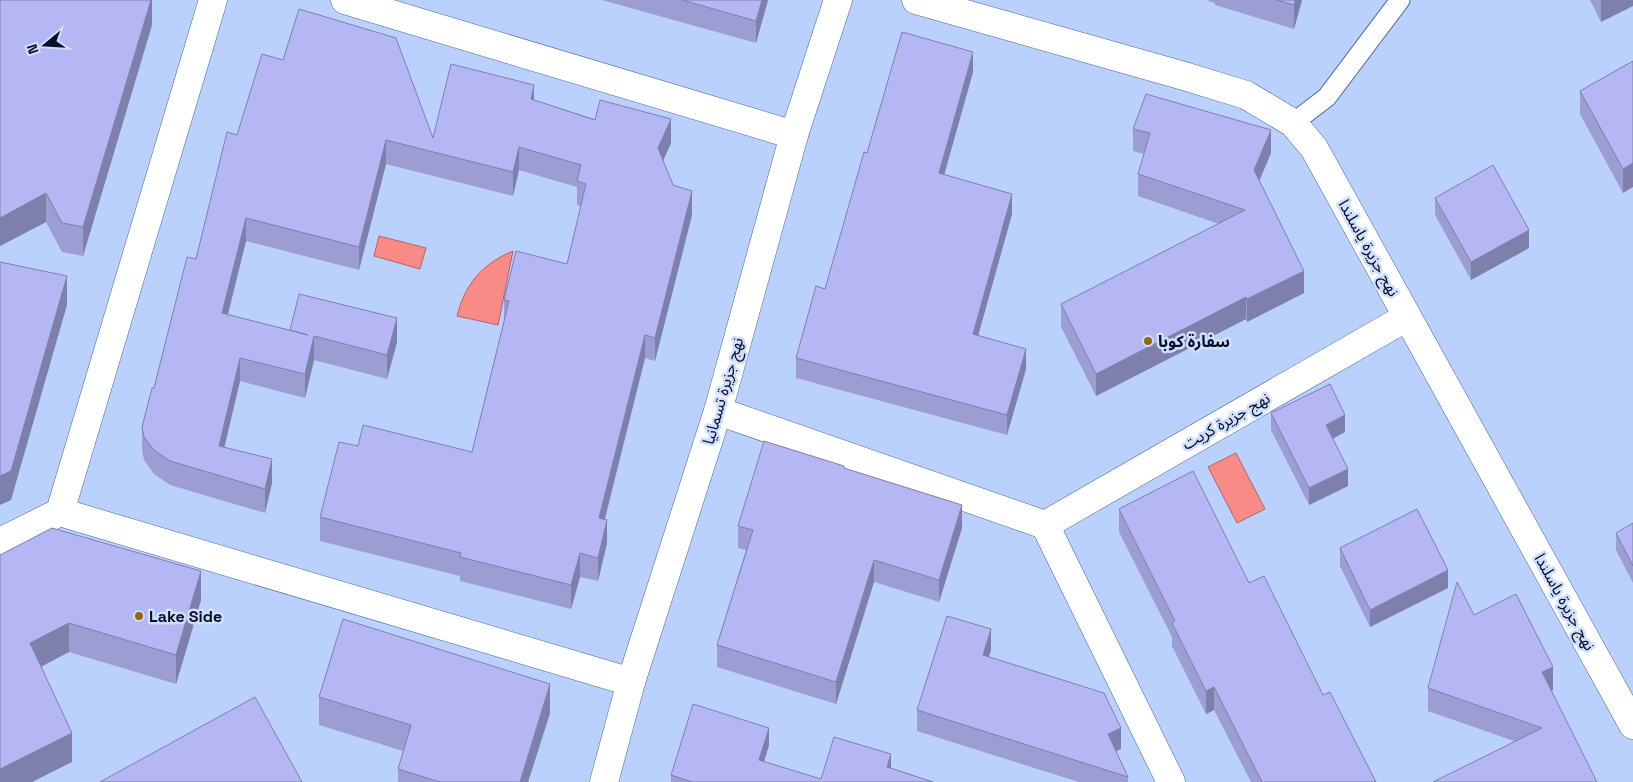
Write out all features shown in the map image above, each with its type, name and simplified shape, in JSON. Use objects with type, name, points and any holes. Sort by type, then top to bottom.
[{"type":"street","points":[[60,512],[214,0]]},
{"type":"street","points":[[345,0],[794,135]]},
{"type":"street","name":"نهج جزيرة تسمانيا","points":[[604,782],[631,682],[718,411],[794,135],[838,0]]},
{"type":"street","name":"نهج جزيرة ياسلندا","points":[[916,0],[1246,95],[1293,123],[1314,148],[1633,726]]},
{"type":"street","name":"نهج جزيرة كريت","points":[[1045,525],[1407,317]]},
{"type":"street","points":[[718,411],[1045,525],[1171,782]]},
{"type":"street","points":[[0,542],[60,512],[631,682]]},
{"type":"lane","points":[[1293,123],[1327,97],[1400,0]]},
{"type":"shaded area","points":[[379,236],[426,248],[420,269],[374,256]]},
{"type":"shaded area","points":[[513,251],[498,325],[457,316],[465,294],[476,276],[492,262]]},
{"type":"shaded area","points":[[1236,453],[1265,509],[1237,523],[1208,467]]},
{"type":"building","points":[[0,0],[151,0],[83,227],[62,223],[46,193],[0,218]]},
{"type":"building","points":[[682,0],[762,0],[756,21]]},
{"type":"building","points":[[1277,0],[1295,0],[1294,5]]},
{"type":"building","points":[[299,9],[396,38],[433,138],[451,64],[534,85],[531,99],[595,120],[600,100],[671,119],[658,148],[673,185],[692,191],[655,338],[645,335],[599,518],[607,520],[598,558],[580,553],[571,585],[460,557],[461,553],[320,517],[339,442],[358,446],[363,425],[472,452],[509,301],[504,300],[516,251],[567,264],[586,184],[577,181],[581,165],[519,147],[513,172],[386,140],[359,247],[246,218],[222,313],[308,335],[290,330],[299,294],[397,318],[387,355],[314,336],[305,374],[240,358],[219,446],[272,459],[265,489],[170,461],[154,450],[144,437],[142,427],[152,388],[154,388],[187,257],[196,259],[227,132],[237,135],[262,54],[283,60]]},
{"type":"building","points":[[902,32],[973,52],[939,173],[1012,194],[973,334],[1026,349],[1007,415],[796,358],[816,286],[825,289],[864,152],[867,153]]},
{"type":"building","points":[[1633,61],[1633,163],[1623,169],[1580,91]]},
{"type":"building","points":[[1146,94],[1271,130],[1254,170],[1304,271],[1247,299],[1246,297],[1096,374],[1061,304],[1245,210],[1138,174],[1150,133],[1133,129]]},
{"type":"building","points":[[1493,165],[1529,230],[1471,262],[1435,198]]},
{"type":"building","points":[[0,262],[67,276],[11,471],[0,476]]},
{"type":"building","points":[[1330,384],[1345,415],[1326,425],[1348,469],[1309,488],[1271,413]]},
{"type":"building","points":[[764,441],[962,505],[939,580],[874,560],[836,682],[717,645],[753,530],[738,526]]},
{"type":"building","points":[[1193,471],[1249,583],[1264,576],[1323,695],[1330,692],[1376,782],[1262,782],[1214,687],[1206,691],[1172,623],[1175,621],[1119,509]]},
{"type":"building","points":[[1417,509],[1448,570],[1370,610],[1340,548]]},
{"type":"building","points":[[1633,523],[1633,566],[1616,533]]},
{"type":"building","points":[[52,528],[201,571],[176,655],[69,623],[30,643],[72,733],[0,769],[0,555]]},
{"type":"building","points":[[1457,582],[1474,615],[1516,594],[1553,667],[1542,672],[1597,782],[1433,782],[1542,728],[1428,688]]},
{"type":"building","points":[[947,616],[991,629],[983,655],[1104,693],[1121,728],[1108,734],[1128,777],[917,710]]},
{"type":"building","points":[[343,619],[550,684],[520,782],[440,782],[398,769],[411,725],[319,697]]},
{"type":"building","points":[[255,697],[302,782],[100,782]]},
{"type":"building","points":[[693,704],[769,728],[759,760],[821,779],[834,737],[891,754],[887,767],[933,782],[692,782],[671,775]]},
{"type":"place","name":"سفارة كوبا","points":[[1148,341]]},
{"type":"place","name":"Lake Side","points":[[139,616]]}]
